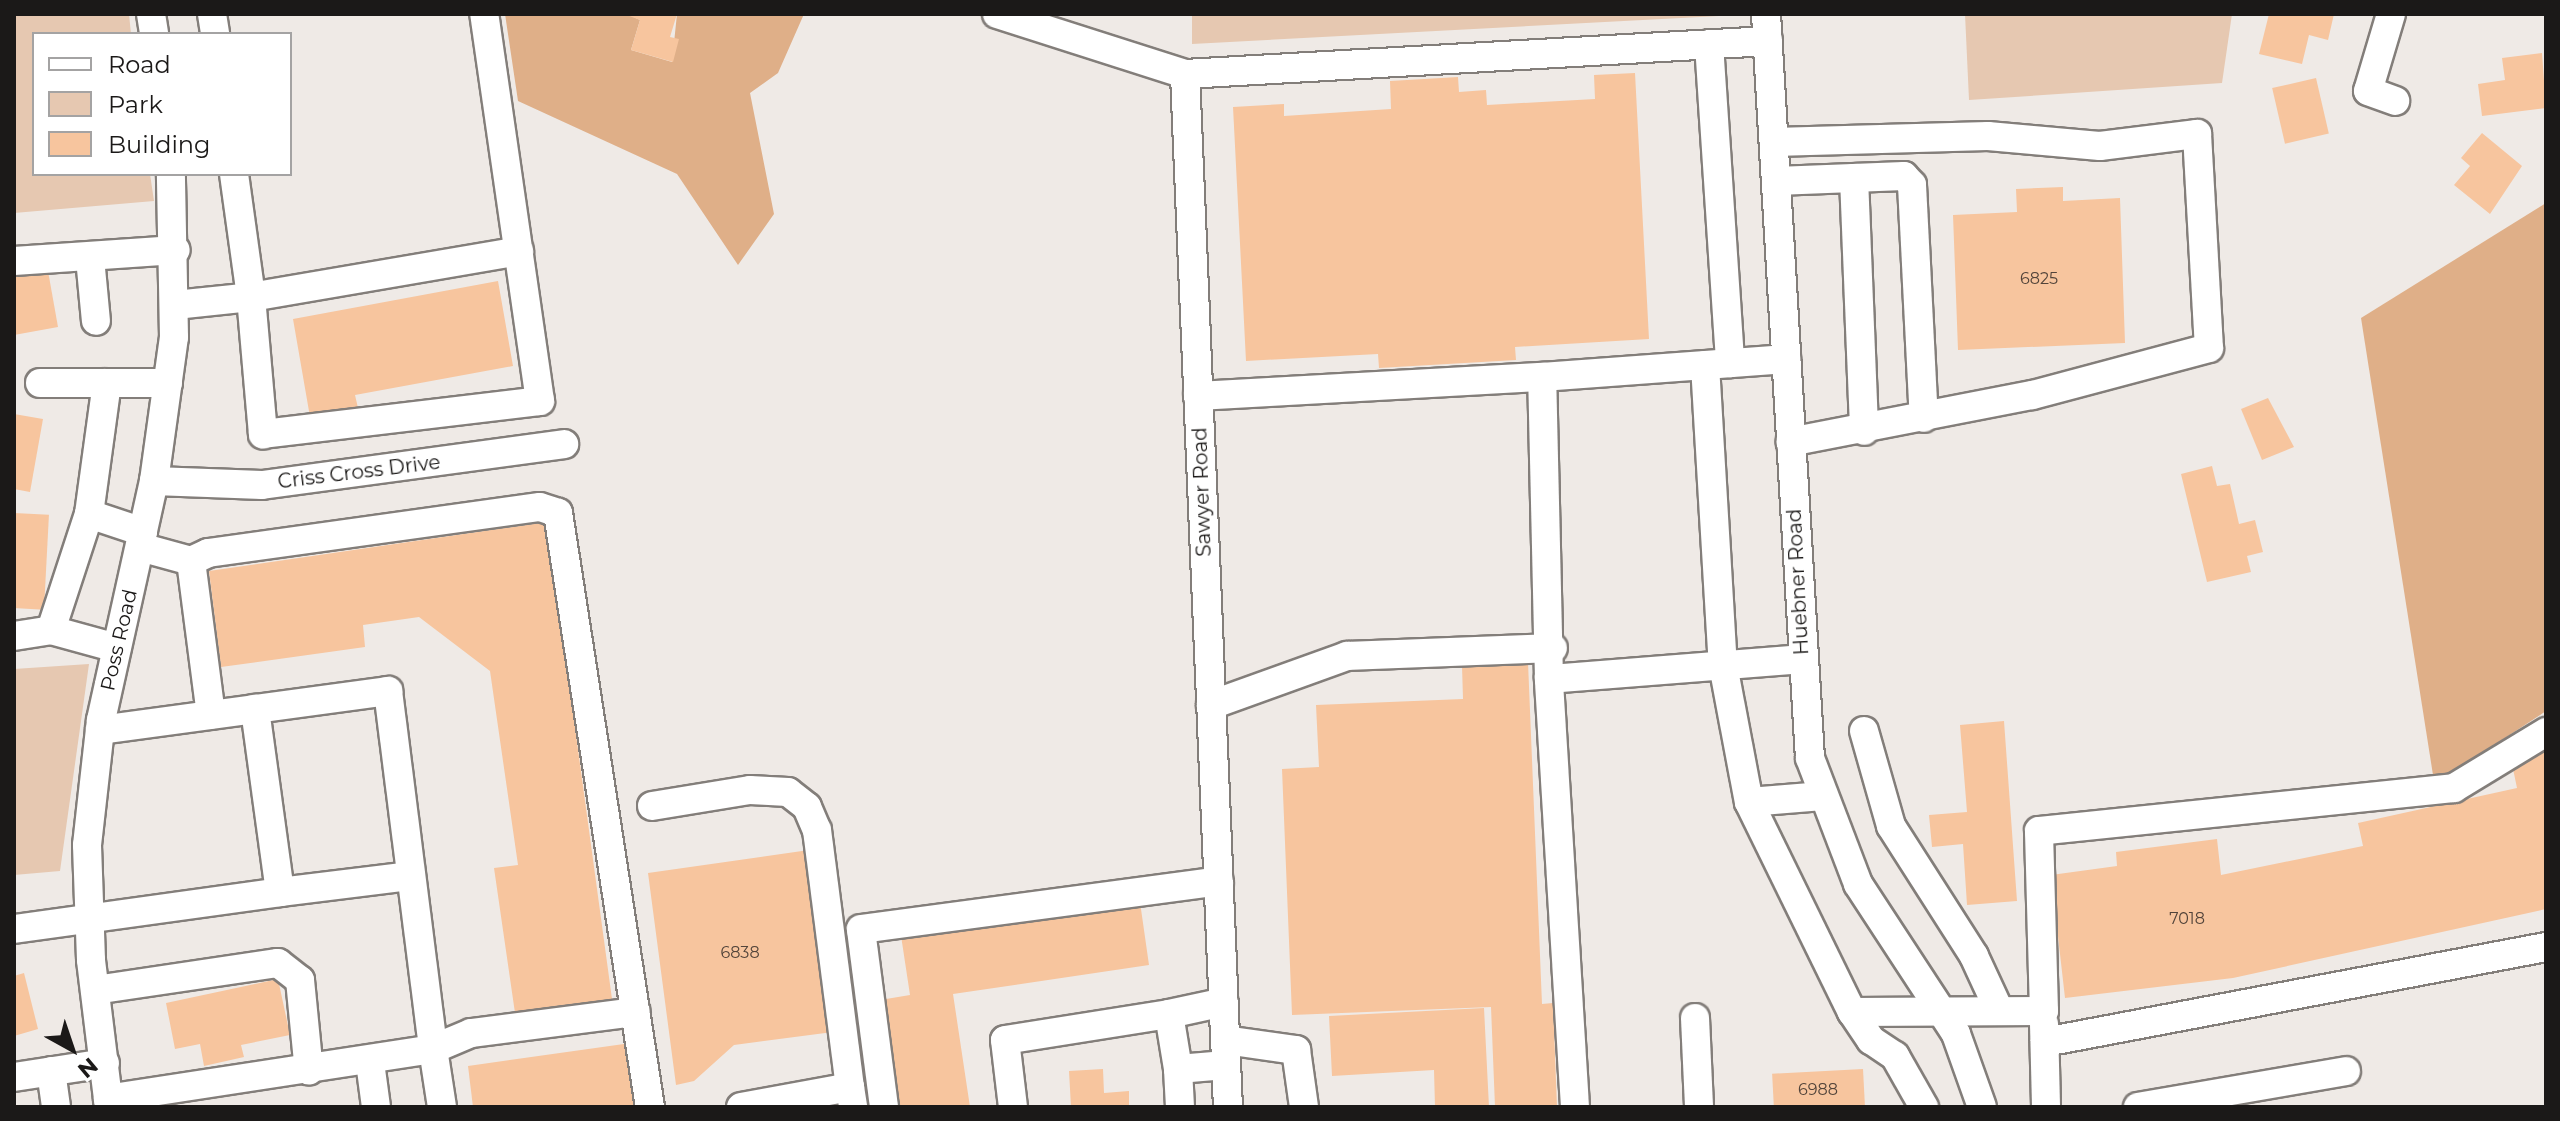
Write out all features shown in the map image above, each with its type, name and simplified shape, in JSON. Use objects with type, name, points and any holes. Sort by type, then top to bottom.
[{"type":"street","points":[[234,176],[251,297],[263,434],[540,401],[484,14]]},
{"type":"street","points":[[997,14],[1185,74],[1709,44],[1767,27]]},
{"type":"street","points":[[2391,14],[2368,91],[2395,101]]},
{"type":"street","name":"Huebner Road","points":[[1767,27],[1810,758],[1858,884],[1941,1008],[1982,1107]]},
{"type":"street","points":[[1709,44],[1723,665],[1749,802],[1852,1012],[1871,1040],[1895,1056],[1924,1107]]},
{"type":"street","name":"Sawyer Road","points":[[1185,74],[1228,1107]]},
{"type":"street","points":[[1774,142],[1988,136],[2100,146],[2197,134],[2209,348],[1924,418],[1791,442]]},
{"type":"street","name":"Poss Road","points":[[108,1103],[95,990],[87,845],[100,730],[154,481],[168,383],[176,250],[171,176]]},
{"type":"street","points":[[1776,181],[1904,176],[1912,185],[1924,418]]},
{"type":"street","points":[[1854,178],[1864,431]]},
{"type":"street","points":[[14,261],[176,250]]},
{"type":"street","points":[[175,305],[251,297],[519,251]]},
{"type":"street","points":[[90,258],[96,321]]},
{"type":"street","points":[[1198,396],[1542,377],[1786,359]]},
{"type":"street","points":[[1542,377],[1553,648],[1549,679],[1575,1107]]},
{"type":"street","points":[[40,383],[168,383]]},
{"type":"street","points":[[51,630],[89,514],[107,383]]},
{"type":"street","name":"Criss Cross Drive","points":[[154,481],[262,485],[564,444]]},
{"type":"street","points":[[89,514],[191,561],[208,553],[540,507],[558,513],[650,1107]]},
{"type":"street","points":[[191,561],[211,715]]},
{"type":"street","points":[[14,636],[51,630],[117,648]]},
{"type":"street","points":[[1211,705],[1347,656],[1553,648]]},
{"type":"street","points":[[1549,679],[1802,659]]},
{"type":"street","points":[[100,730],[388,691],[442,1107]]},
{"type":"street","points":[[255,709],[280,892]]},
{"type":"street","points":[[1864,731],[1891,826],[1974,956],[1999,1010]]},
{"type":"street","points":[[2046,1107],[2039,831],[2454,788],[2546,732]]},
{"type":"street","points":[[652,806],[750,790],[788,792],[807,807],[817,830],[852,1097],[741,1107]]},
{"type":"street","points":[[1749,802],[1823,796]]},
{"type":"street","points":[[14,929],[90,922],[280,892],[411,876]]},
{"type":"street","points":[[884,1107],[861,929],[1219,881]]},
{"type":"street","points":[[2045,1042],[2546,947]]},
{"type":"street","points":[[95,990],[278,963],[300,980],[309,1071]]},
{"type":"street","points":[[1013,1107],[1005,1040],[1169,1014],[1224,1002]]},
{"type":"street","points":[[1852,1012],[1941,1008],[2044,1011]]},
{"type":"street","points":[[108,1103],[177,1098],[370,1062],[433,1049],[471,1033],[636,1012]]},
{"type":"street","points":[[1169,1014],[1178,1069],[1180,1107]]},
{"type":"street","points":[[1695,1018],[1699,1107]]},
{"type":"street","points":[[1178,1069],[1226,1052],[1296,1050],[1304,1107]]},
{"type":"street","points":[[370,1062],[376,1107]]},
{"type":"street","points":[[14,1077],[105,1063]]},
{"type":"street","points":[[51,1071],[56,1107]]},
{"type":"street","points":[[2138,1107],[2346,1071]]},
{"type":"street","points":[[2197,1097],[2229,1107]]},
{"type":"green space","points":[[14,14],[129,14],[131,32],[32,32],[32,176],[150,176],[154,201],[14,213]]},
{"type":"green space","points":[[1192,14],[1719,14],[1719,16],[1192,44]]},
{"type":"green space","points":[[1965,14],[2232,14],[2222,83],[1969,100]]},
{"type":"green space","points":[[89,664],[60,871],[14,875],[14,669]]},
{"type":"shaded area","points":[[505,14],[627,14],[640,20],[631,50],[672,62],[677,14],[804,14],[778,73],[750,93],[774,214],[738,265],[677,174],[518,101]]},
{"type":"shaded area","points":[[2546,203],[2546,711],[2450,774],[2433,775],[2361,318]]},
{"type":"building","points":[[624,14],[677,14],[670,37],[679,39],[673,62],[631,50],[640,20]]},
{"type":"building","points":[[2269,14],[2334,14],[2328,40],[2309,35],[2302,64],[2259,54]]},
{"type":"building","points":[[2542,53],[2546,108],[2482,116],[2478,84],[2505,80],[2502,58]]},
{"type":"building","points":[[1635,73],[1649,339],[1515,347],[1516,360],[1379,368],[1378,354],[1246,361],[1233,107],[1284,104],[1284,116],[1391,109],[1390,81],[1458,77],[1459,92],[1486,90],[1487,105],[1595,99],[1594,75]]},
{"type":"building","points":[[2316,78],[2329,134],[2285,144],[2272,88]]},
{"type":"building","points":[[2482,133],[2522,166],[2490,214],[2454,185],[2470,166],[2461,158]]},
{"type":"building","points":[[2063,187],[2063,201],[2120,198],[2125,343],[1958,350],[1953,215],[2017,212],[2016,189]]},
{"type":"building","points":[[48,271],[58,327],[14,335],[14,276]]},
{"type":"building","points":[[498,281],[513,366],[355,395],[358,408],[310,417],[293,319]]},
{"type":"building","points":[[2268,398],[2294,447],[2262,460],[2241,409]]},
{"type":"building","points":[[14,414],[43,419],[30,492],[14,489]]},
{"type":"building","points":[[2212,466],[2217,486],[2230,484],[2239,524],[2255,520],[2263,552],[2247,556],[2251,572],[2207,582],[2181,474]]},
{"type":"building","points":[[14,513],[49,515],[44,610],[14,608]]},
{"type":"building","points":[[547,522],[612,999],[515,1013],[494,868],[518,865],[490,671],[419,617],[363,625],[365,647],[221,667],[209,571]]},
{"type":"building","points":[[1528,662],[1542,1004],[1553,1003],[1557,1107],[1495,1107],[1491,1007],[1292,1015],[1282,769],[1319,767],[1316,705],[1463,699],[1462,666]]},
{"type":"building","points":[[2004,721],[2017,901],[1967,905],[1963,844],[1932,847],[1929,815],[1967,812],[1960,725]]},
{"type":"building","points":[[2546,744],[2546,909],[2233,978],[2065,998],[2051,875],[2117,866],[2116,852],[2217,839],[2221,875],[2363,846],[2358,823],[2517,788],[2512,764]]},
{"type":"building","points":[[809,850],[833,1032],[734,1045],[694,1081],[676,1085],[648,873]]},
{"type":"building","points":[[1140,902],[1149,965],[953,994],[970,1107],[895,1107],[880,1000],[910,995],[900,929]]},
{"type":"building","points":[[24,973],[38,1029],[14,1036],[14,976]]},
{"type":"building","points":[[278,979],[290,1035],[241,1045],[244,1057],[204,1066],[200,1044],[175,1049],[166,1003]]},
{"type":"building","points":[[1484,1008],[1489,1107],[1435,1107],[1434,1070],[1332,1076],[1329,1016]]},
{"type":"building","points":[[631,1043],[640,1107],[473,1107],[468,1066]]},
{"type":"building","points":[[1103,1069],[1104,1093],[1129,1091],[1129,1107],[1071,1107],[1069,1071]]},
{"type":"building","points":[[1863,1069],[1865,1107],[1774,1107],[1772,1074]]}]
